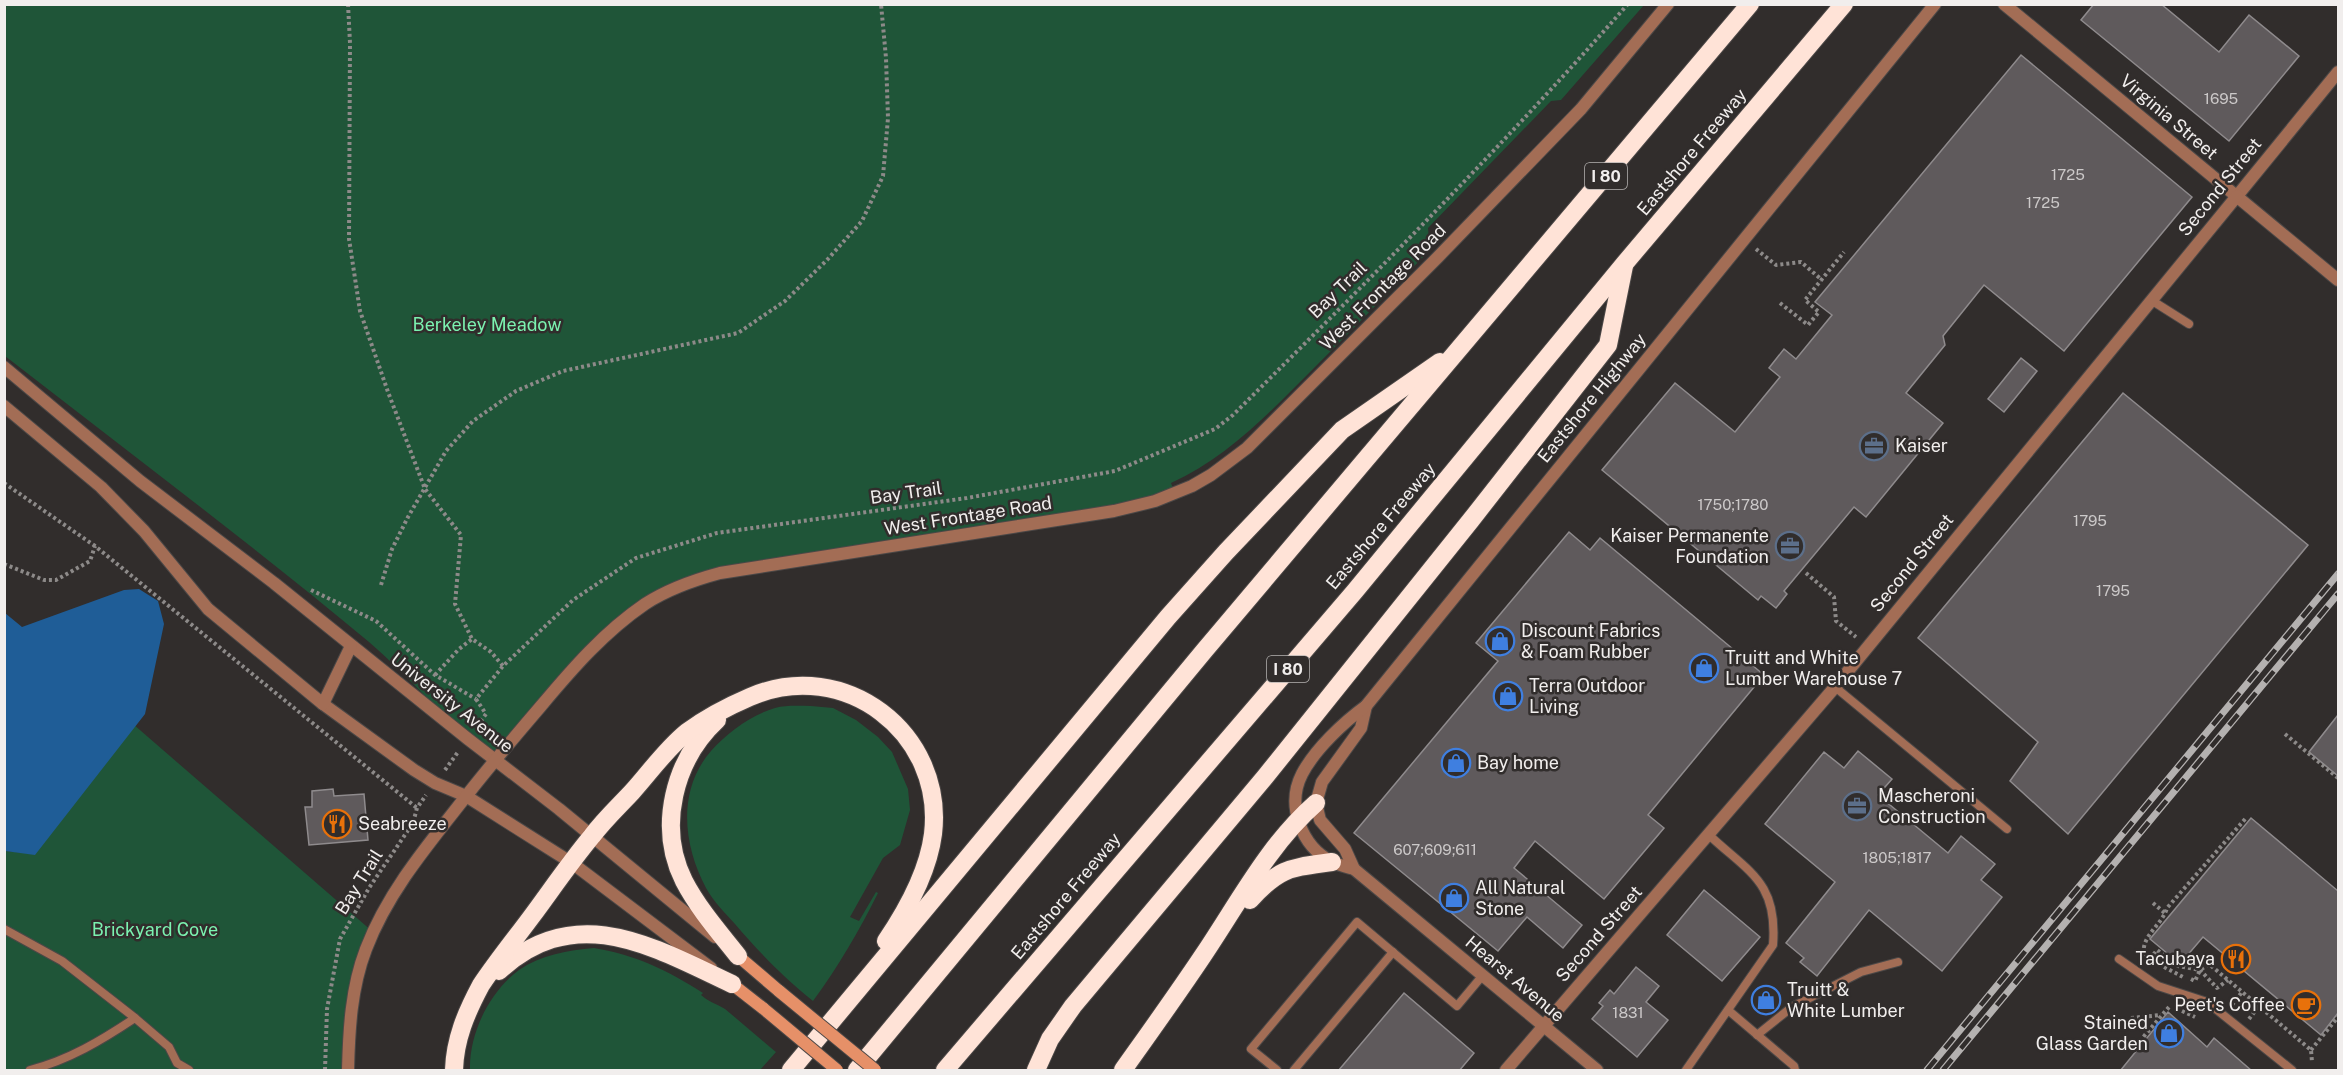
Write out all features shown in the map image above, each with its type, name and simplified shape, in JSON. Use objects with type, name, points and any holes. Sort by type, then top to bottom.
[{"type":"highway","name":"I 80","points":[[856,1071],[1204,651],[1750,4]]},
{"type":"highway","name":"Eastshore Freeway","points":[[945,1071],[1355,591],[1625,263],[1844,4]]},
{"type":"highway","points":[[1036,1071],[1050,1039],[1079,998],[1265,777],[1608,345],[1625,263]]},
{"type":"highway","points":[[791,1071],[1168,617],[1227,552],[1342,430],[1462,348]]},
{"type":"highway","points":[[454,1071],[456,1047],[467,1012],[490,971],[592,835],[676,742],[697,725],[758,693],[782,687],[821,686],[845,692],[876,707],[900,729],[912,746],[928,780],[933,807],[933,833],[923,871],[898,924],[837,1016]]},
{"type":"highway","points":[[735,705],[705,733],[683,767],[674,795],[671,828],[677,865],[684,880],[701,908],[738,956]]},
{"type":"highway","points":[[1123,1071],[1248,886],[1298,819],[1316,803]]},
{"type":"highway","points":[[1204,954],[1247,903],[1272,878],[1295,866],[1332,862]]},
{"type":"highway","points":[[467,1012],[495,975],[521,953],[550,939],[582,933],[613,935],[630,939],[664,952],[732,984]]},
{"type":"main road","name":"University Avenue","points":[[738,956],[875,1071]]},
{"type":"main road","points":[[732,984],[837,1071]]},
{"type":"street","name":"West Frontage Road","points":[[348,1071],[353,1001],[360,969],[373,932],[398,886],[495,760],[593,647],[632,614],[675,588],[705,577],[746,568],[1114,511],[1175,494],[1211,475],[1247,448],[1270,426],[1438,257],[1581,109],[1668,4]]},
{"type":"street","name":"Eastshore Highway","points":[[1298,819],[1296,801],[1302,774],[1324,745],[1349,718],[1366,706],[1935,4]]},
{"type":"street","name":"Virginia Street","points":[[2004,4],[2338,280]]},
{"type":"street","name":"Second Street","points":[[1506,1071],[1835,687],[2338,72]]},
{"type":"street","name":"University Avenue","points":[[4,368],[140,481],[274,582],[351,646],[592,835],[738,956]]},
{"type":"street","points":[[4,406],[101,487],[144,531],[208,609],[323,704],[369,739],[435,783],[466,796],[572,863],[732,984]]},
{"type":"street","points":[[323,704],[351,646]]},
{"type":"street","points":[[1316,803],[1322,782],[1361,728],[1366,706]]},
{"type":"street","name":"Hearst Avenue","points":[[1316,803],[1320,820],[1345,849],[1354,869]]},
{"type":"street","name":"Hearst Avenue","points":[[1298,819],[1305,837],[1320,853],[1332,862],[1354,869],[1597,1071]]},
{"type":"lane","points":[[2151,300],[2188,324]]},
{"type":"lane","points":[[1835,687],[2007,829]]},
{"type":"lane","points":[[1686,1071],[1773,945],[1774,927],[1765,889],[1750,870],[1708,834]]},
{"type":"lane","points":[[1277,1071],[1251,1049],[1358,922],[1457,1006],[1483,975]]},
{"type":"lane","points":[[4,929],[62,961],[169,1047],[178,1067],[189,1071]]},
{"type":"lane","points":[[1294,1071],[1393,952]]},
{"type":"lane","points":[[2119,959],[2158,986],[2207,1002],[2292,1071]]},
{"type":"lane","points":[[1757,1035],[1792,1007],[1861,972],[1898,962]]},
{"type":"lane","points":[[1728,1010],[1794,1066],[1795,1071]]},
{"type":"lane","points":[[30,1071],[41,1069],[93,1046],[135,1018]]},
{"type":"path","points":[[348,4],[351,43],[349,239],[358,300],[388,392],[425,489],[461,535],[455,604],[472,639],[491,652],[503,666]]},
{"type":"path","points":[[381,585],[392,549],[446,451],[473,421],[516,391],[563,371],[738,333],[785,300],[827,260],[862,221],[883,176],[887,106],[886,58],[881,4]]},
{"type":"path","name":"Bay Trail","points":[[325,1071],[327,1009],[340,939],[369,888],[413,823],[417,808],[486,714],[476,699],[503,666],[573,600],[636,558],[717,533],[967,498],[1115,471],[1215,429],[1233,415],[1427,222],[1546,97],[1628,4]]},
{"type":"path","points":[[1744,239],[1776,265],[1801,261],[1822,280]]},
{"type":"path","points":[[1780,303],[1808,325],[1818,312],[1805,300],[1844,252]]},
{"type":"path","points":[[4,483],[104,553],[199,633],[417,808]]},
{"type":"path","points":[[4,564],[44,580],[56,580],[90,561],[95,546]]},
{"type":"path","points":[[1806,573],[1834,597],[1836,621],[1868,647]]},
{"type":"path","points":[[305,589],[315,591],[376,621],[435,675],[476,699]]},
{"type":"path","points":[[435,675],[459,649],[472,639]]},
{"type":"path","points":[[2285,734],[2338,778]]},
{"type":"path","points":[[2144,954],[2145,941],[2175,900],[2246,818]]},
{"type":"path","points":[[2153,903],[2166,914]]},
{"type":"path","points":[[2150,959],[2157,950],[2178,966],[2200,970],[2217,988],[2228,980]]},
{"type":"path","points":[[2144,954],[2181,976],[2195,981],[2200,970],[2209,964],[2311,1050]]},
{"type":"path","points":[[2119,959],[2144,954]]},
{"type":"path","points":[[2239,997],[2242,992]]},
{"type":"path","points":[[2256,1011],[2259,1006]]},
{"type":"path","points":[[2110,1043],[2139,1042],[2169,1007],[2195,1017]]},
{"type":"path","points":[[2131,1018],[2162,1015]]},
{"type":"path","points":[[2312,1062],[2311,1050],[2338,1017]]},
{"type":"green space","name":"Berkeley Meadow","points":[[4,5],[1644,5],[1561,100],[1551,101],[1428,228],[1430,250],[1264,417],[1230,447],[1171,483],[1175,494],[1155,501],[705,577],[619,624],[495,760],[462,732],[369,642],[234,533],[5,356]]},
{"type":"green space","points":[[784,706],[833,708],[856,720],[878,737],[892,752],[908,789],[910,810],[900,845],[883,858],[850,917],[859,921],[876,892],[878,893],[848,948],[813,1001],[763,955],[712,898],[692,854],[687,818],[688,800],[700,766],[724,738],[740,725],[766,711]]},
{"type":"green space","name":"Brickyard Cove","points":[[133,724],[373,932],[366,950],[348,1070],[5,1070],[5,851],[35,854]]},
{"type":"green space","points":[[594,948],[637,959],[677,977],[703,993],[701,995],[706,999],[725,1009],[776,1052],[760,1070],[470,1070],[477,1028],[490,1002],[508,979],[527,965],[546,957]]},
{"type":"water","points":[[139,589],[158,601],[164,624],[145,714],[35,855],[5,851],[5,613],[22,627],[124,590]]},
{"type":"building","points":[[2094,4],[2161,4],[2219,52],[2249,15],[2299,56],[2229,141],[2081,20]]},
{"type":"building","points":[[2021,55],[2192,197],[2064,351],[1984,285],[1943,336],[1945,345],[1906,393],[1943,423],[1866,517],[1854,507],[1784,591],[1787,594],[1776,608],[1761,596],[1758,600],[1602,470],[1675,383],[1735,432],[1780,377],[1769,368],[1784,349],[1796,359],[1832,315],[1815,302]]},
{"type":"building","points":[[2021,358],[2037,371],[2004,412],[1988,399]]},
{"type":"building","points":[[2123,393],[2308,545],[2068,834],[2010,781],[2038,742],[1918,638]]},
{"type":"building","points":[[1569,532],[1590,550],[1600,538],[1764,675],[1648,815],[1664,828],[1604,899],[1535,841],[1514,868],[1582,925],[1563,948],[1527,917],[1498,951],[1354,833],[1498,661],[1476,643]]},
{"type":"building","points":[[2338,715],[2338,776],[2309,752]]},
{"type":"building","points":[[1858,751],[1892,779],[1878,795],[1948,853],[1961,836],[1995,864],[1981,880],[2002,897],[1942,971],[1869,910],[1817,976],[1800,962],[1804,958],[1786,943],[1835,882],[1765,824],[1824,752],[1844,768]]},
{"type":"building","name":"Seabreeze","points":[[333,789],[334,796],[364,794],[368,840],[309,845],[305,807],[312,807],[312,791]]},
{"type":"building","points":[[2251,818],[2338,891],[2338,1013],[2321,1035],[2203,937],[2180,964],[2150,939]]},
{"type":"building","points":[[1704,890],[1760,937],[1722,981],[1667,935]]},
{"type":"building","points":[[1636,967],[1659,986],[1646,1002],[1668,1020],[1637,1057],[1592,1019],[1603,1006],[1599,1003],[1610,990],[1614,994]]},
{"type":"building","points":[[1404,993],[1474,1053],[1459,1071],[1338,1071]]},
{"type":"building","points":[[2168,1012],[2207,1047],[2214,1038],[2252,1071],[2120,1071]]},
{"type":"railway","points":[[1927,1070],[2338,574]]},
{"type":"railway","points":[[1943,1070],[2338,594]]},
{"type":"place","name":"Kaiser","points":[[1874,446]]},
{"type":"place","name":"Kaiser Permanente Foundation","points":[[1790,546]]},
{"type":"place","name":"Discount Fabrics & Foam Rubber","points":[[1500,641]]},
{"type":"place","name":"Truitt and White Lumber Warehouse 7","points":[[1704,668]]},
{"type":"place","name":"Terra Outdoor Living","points":[[1508,696]]},
{"type":"place","name":"Bay home","points":[[1456,763]]},
{"type":"place","name":"Mascheroni Construction","points":[[1857,806]]},
{"type":"place","name":"Seabreeze","points":[[337,824]]},
{"type":"place","name":"All Natural Stone","points":[[1454,898]]},
{"type":"place","name":"Tacubaya","points":[[2236,959]]},
{"type":"place","name":"Truitt & White Lumber","points":[[1766,1000]]},
{"type":"place","name":"Peet's Coffee","points":[[2306,1005]]},
{"type":"place","name":"Stained Glass Garden","points":[[2169,1033]]}]
